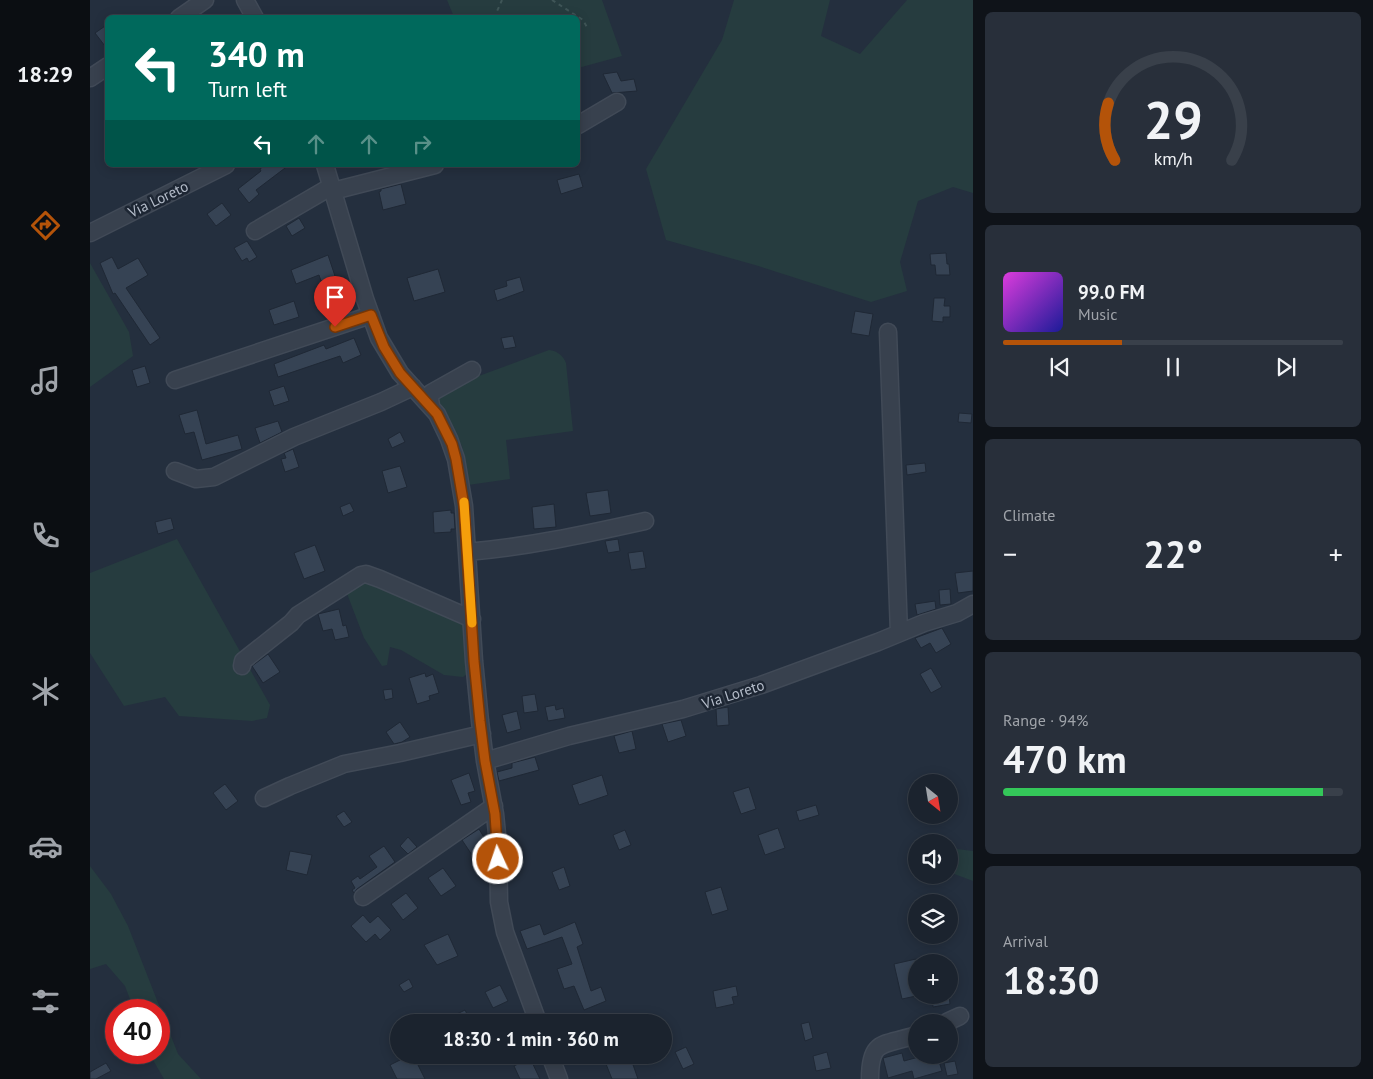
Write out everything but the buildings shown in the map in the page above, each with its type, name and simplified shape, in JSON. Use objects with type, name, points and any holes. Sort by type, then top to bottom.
[{"type":"street","points":[[183,15],[205,0]]},
{"type":"street","points":[[244,0],[253,15]]},
{"type":"street","points":[[90,78],[105,68]]},
{"type":"street","points":[[580,124],[617,102]]},
{"type":"street","name":"Via Loreto","points":[[90,232],[222,167]]},
{"type":"street","points":[[326,167],[371,315],[384,347],[400,373],[431,406],[446,432],[456,459],[464,506],[482,734],[494,806],[498,844],[498,892],[505,932],[535,1014]]},
{"type":"street","points":[[255,232],[333,189],[426,167]]},
{"type":"street","points":[[175,380],[371,315]]},
{"type":"street","points":[[888,332],[899,633]]},
{"type":"street","points":[[431,406],[431,393],[472,370]]},
{"type":"street","points":[[175,470],[196,479],[214,477],[294,437],[413,387]]},
{"type":"street","points":[[467,552],[551,541],[645,521]]},
{"type":"street","points":[[242,666],[243,661],[248,656],[291,624],[298,615],[361,575],[366,574],[380,579],[472,619]]},
{"type":"street","name":"Via Loreto","points":[[485,761],[569,736],[699,705],[791,674],[929,621],[958,613],[973,604]]},
{"type":"street","points":[[264,798],[344,764],[393,755],[482,734]]},
{"type":"street","points":[[363,897],[494,806]]},
{"type":"street","points":[[870,1079],[871,1060],[874,1051],[884,1044],[908,1038]]},
{"type":"street","points":[[553,1064],[559,1079]]},
{"type":"path","points":[[495,15],[502,0]]},
{"type":"path","points":[[552,0],[575,15]]},
{"type":"path","points":[[580,18],[588,29]]},
{"type":"green space","points":[[447,0],[602,0],[622,56],[580,67],[580,15],[453,15]]},
{"type":"green space","points":[[734,0],[830,0],[821,36],[860,54],[907,0],[973,0],[973,193],[953,187],[918,201],[900,262],[907,291],[871,302],[755,265],[666,240],[646,169],[722,40]]},
{"type":"green space","points":[[90,263],[129,332],[133,356],[90,387]]},
{"type":"green space","points":[[549,350],[559,354],[566,363],[573,431],[506,440],[510,479],[468,485],[462,446],[436,404],[436,396],[449,387]]},
{"type":"green space","points":[[177,539],[270,705],[267,718],[252,721],[179,716],[165,697],[124,706],[90,653],[90,573]]},
{"type":"green space","points":[[361,578],[466,620],[468,673],[463,677],[444,675],[401,650],[390,647],[387,665],[382,666],[364,638],[346,591]]},
{"type":"green space","points":[[958,849],[973,851],[973,881],[958,875]]},
{"type":"green space","points":[[90,866],[111,894],[128,926],[157,999],[130,999],[125,986],[106,964],[90,969]]},
{"type":"green space","points":[[170,1034],[178,1054],[201,1079],[164,1079],[155,1064],[170,1064]]},
{"type":"slow traffic","points":[[464,502],[472,623]]},
{"type":"route","points":[[335,327],[371,315],[379,338],[394,364],[437,414],[454,452],[464,506],[478,706],[485,761],[495,814],[498,859]]}]
